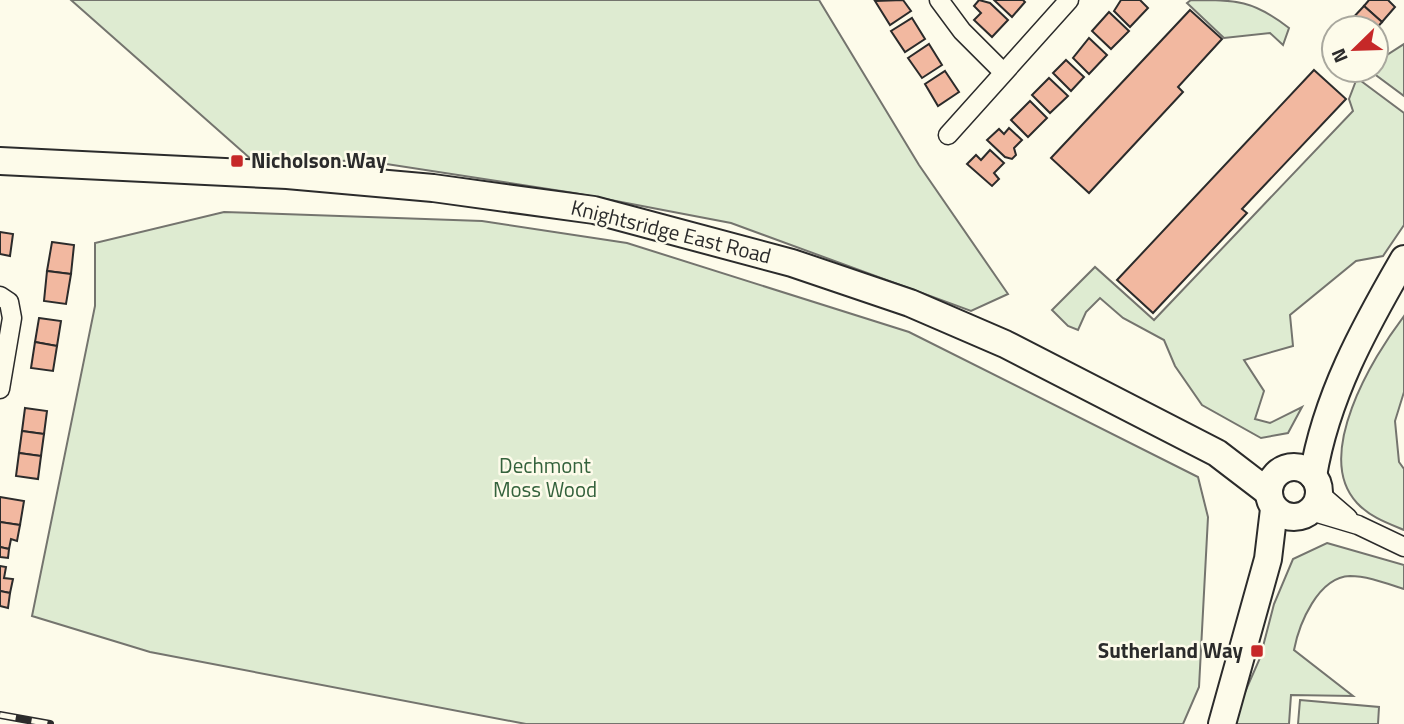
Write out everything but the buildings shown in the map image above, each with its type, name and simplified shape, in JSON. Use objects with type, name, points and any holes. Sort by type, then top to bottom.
[{"type":"street","points":[[939,0],[962,31],[1002,71]]},
{"type":"street","points":[[947,135],[1002,71],[1069,0]]},
{"type":"street","name":"Knightsridge East Road","points":[[0,161],[287,175],[433,188],[594,210],[792,262],[910,303],[1005,344],[1294,492]]},
{"type":"street","points":[[1222,724],[1268,559],[1294,492],[1355,347],[1404,259]]},
{"type":"street","points":[[0,296],[9,302],[12,318],[0,389]]},
{"type":"street","points":[[1294,492],[1404,547]]},
{"type":"green space","points":[[71,0],[819,0],[919,165],[1008,294],[971,311],[731,223],[574,193],[367,161],[252,160]]},
{"type":"green space","points":[[1191,0],[1233,1],[1265,12],[1289,28],[1283,45],[1270,33],[1224,38],[1187,3]]},
{"type":"green space","points":[[1404,44],[1404,96],[1388,84],[1390,84],[1390,53]]},
{"type":"green space","points":[[1355,84],[1365,84],[1404,113],[1404,225],[1383,256],[1356,261],[1290,315],[1293,346],[1244,360],[1264,391],[1255,419],[1270,423],[1302,407],[1288,433],[1261,438],[1202,405],[1175,366],[1164,340],[1123,318],[1100,298],[1086,312],[1078,330],[1068,326],[1052,310],[1095,267],[1154,320],[1353,111],[1349,99]]},
{"type":"green space","name":"Dechmont Moss Wood","points":[[224,212],[482,221],[627,243],[909,332],[1198,477],[1208,517],[1199,687],[1183,724],[526,724],[150,652],[32,616],[95,306],[95,243]]},
{"type":"green space","points":[[1404,316],[1404,392],[1395,421],[1399,462],[1404,469],[1404,530],[1373,516],[1357,503],[1345,483],[1341,460],[1344,434],[1363,381]]},
{"type":"green space","points":[[1327,543],[1404,565],[1404,589],[1357,576],[1339,578],[1328,584],[1305,615],[1294,650],[1353,696],[1291,695],[1289,724],[1231,724],[1260,658],[1274,604],[1293,559]]},
{"type":"green space","points":[[1300,700],[1379,707],[1378,724],[1298,724]]},
{"type":"railway","points":[[0,715],[50,724]]},
{"type":"place","name":"Nicholson Way","points":[[237,161]]},
{"type":"place","name":"Sutherland Way","points":[[1257,651]]}]
